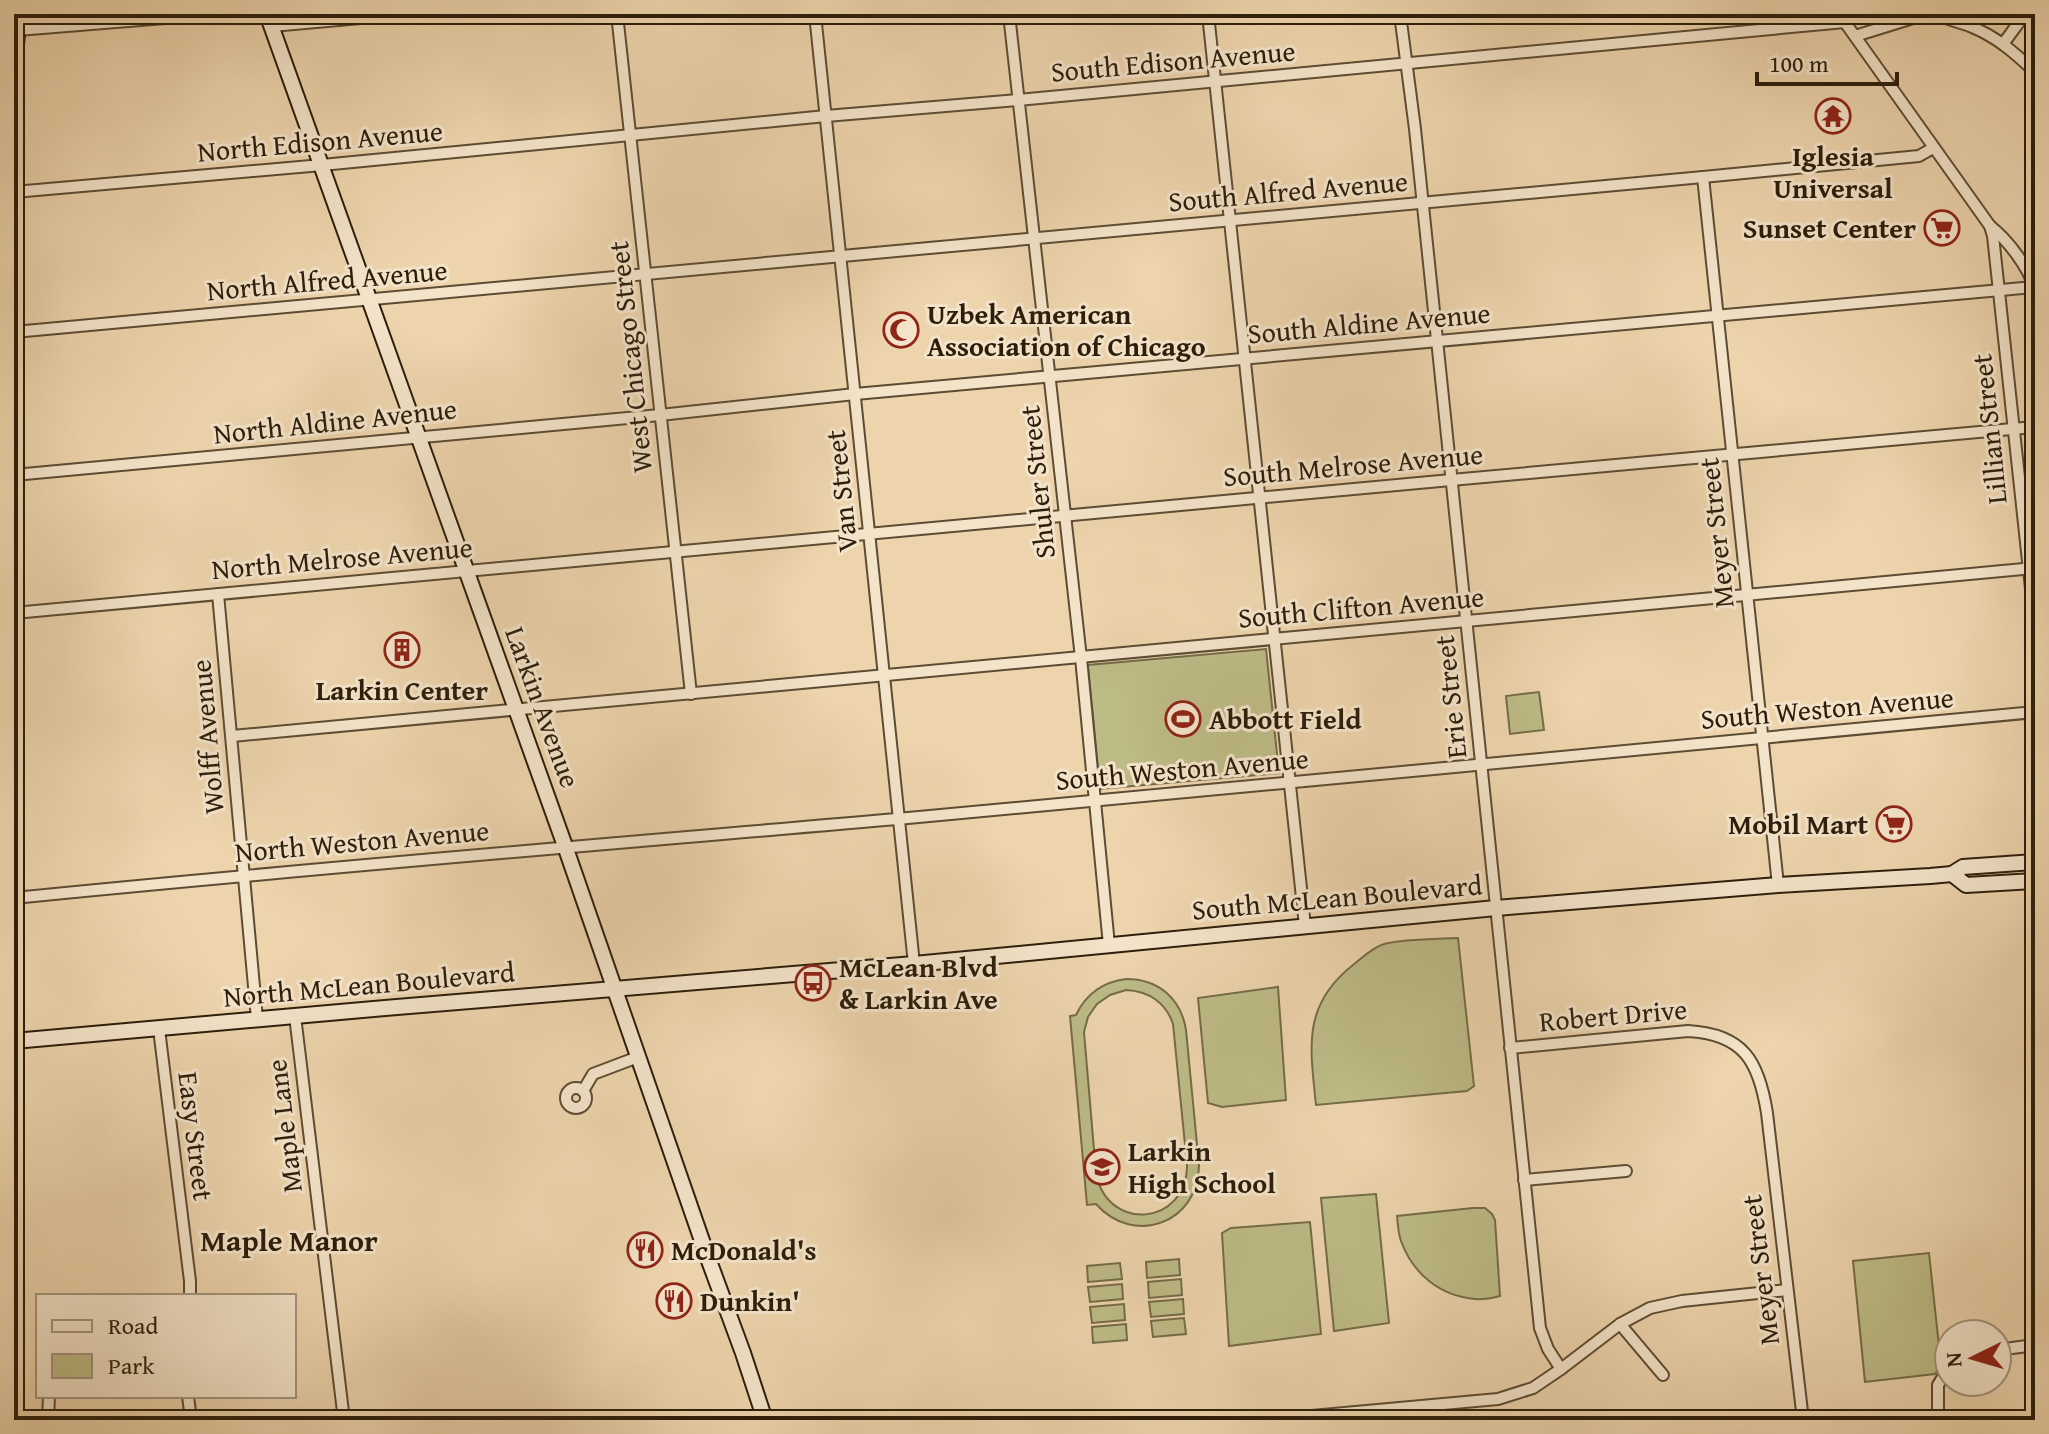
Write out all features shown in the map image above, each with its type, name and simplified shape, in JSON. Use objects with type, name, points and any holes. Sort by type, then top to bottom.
[{"type":"main road","points":[[14,65],[19,14]]},
{"type":"main road","name":"Larkin Avenue","points":[[269,20],[565,846],[765,1420]]},
{"type":"main road","name":"South McLean Boulevard","points":[[729,979],[1496,908],[1952,874],[1963,867],[2035,862]]},
{"type":"main road","name":"South McLean Boulevard","points":[[1952,874],[1966,885],[2035,881]]},
{"type":"main road","name":"North McLean Boulevard","points":[[14,1041],[729,979]]},
{"type":"street","points":[[18,30],[214,14]]},
{"type":"street","points":[[269,20],[405,14]]},
{"type":"street","name":"West Chicago Street","points":[[617,14],[691,694]]},
{"type":"street","name":"Van Street","points":[[815,14],[914,964]]},
{"type":"street","name":"Shuler Street","points":[[1009,14],[1081,658],[1109,945]]},
{"type":"street","points":[[1208,14],[1305,926]]},
{"type":"street","name":"Erie Street","points":[[1400,14],[1540,1328],[1548,1349],[1561,1369]]},
{"type":"street","name":"South Edison Avenue","points":[[630,136],[1407,63],[1862,14]]},
{"type":"street","points":[[1855,36],[1926,14]]},
{"type":"street","points":[[1936,14],[1977,29],[2003,44],[2035,72]]},
{"type":"street","points":[[2003,44],[2025,14]]},
{"type":"street","points":[[1842,18],[1990,226],[2001,235],[2024,266],[2035,288]]},
{"type":"street","name":"North Edison Avenue","points":[[14,192],[630,136]]},
{"type":"street","name":"South Alfred Avenue","points":[[645,275],[1919,156],[1933,148]]},
{"type":"street","name":"Meyer Street","points":[[1703,177],[1778,885]]},
{"type":"street","name":"Lillian Street","points":[[1990,226],[2032,568],[2035,626]]},
{"type":"street","name":"North Alfred Avenue","points":[[14,332],[645,275]]},
{"type":"street","name":"South Aldine Avenue","points":[[660,415],[1437,340],[2035,288]]},
{"type":"street","name":"North Aldine Avenue","points":[[14,475],[660,415]]},
{"type":"street","name":"South Melrose Avenue","points":[[675,552],[2035,427]]},
{"type":"street","name":"North Melrose Avenue","points":[[14,613],[675,552]]},
{"type":"street","name":"South Clifton Avenue","points":[[232,736],[2032,568]]},
{"type":"street","name":"Wolff Avenue","points":[[218,594],[257,1019]]},
{"type":"street","name":"South Weston Avenue","points":[[715,834],[2035,712]]},
{"type":"street","name":"North Weston Avenue","points":[[14,898],[715,834]]},
{"type":"street","name":"Maple Lane","points":[[295,1016],[344,1420]]},
{"type":"street","name":"Easy Street","points":[[159,1029],[190,1294]]},
{"type":"street","name":"Robert Drive","points":[[1510,1048],[1671,1032],[1704,1032],[1719,1036],[1749,1058],[1758,1073],[1767,1113]]},
{"type":"street","points":[[583,1091],[593,1074],[638,1057]]},
{"type":"street","name":"Meyer Street","points":[[1767,1113],[1803,1420]]},
{"type":"street","points":[[1524,1180],[1626,1171]]},
{"type":"street","points":[[1267,1420],[1498,1399],[1533,1388],[1620,1324],[1650,1308],[1787,1290]]},
{"type":"street","points":[[1620,1324],[1663,1375]]},
{"type":"street","points":[[2013,1348],[2035,1345]]},
{"type":"street","points":[[48,1420],[49,1398]]},
{"type":"street","points":[[188,1398],[191,1420]]},
{"type":"street","points":[[1937,1398],[1938,1420]]},
{"type":"street","points":[[506,1420],[540,1417]]},
{"type":"green space","name":"Abbott Field","points":[[1266,649],[1279,773],[1100,789],[1088,665]]},
{"type":"green space","points":[[1539,692],[1544,730],[1510,734],[1506,696]]},
{"type":"green space","points":[[1458,938],[1474,1086],[1467,1091],[1316,1105],[1312,1064],[1313,1028],[1325,996],[1337,980],[1368,953],[1384,944]]},
{"type":"green space","points":[[1126,979],[1148,982],[1166,992],[1183,1019],[1199,1165],[1196,1185],[1188,1202],[1162,1222],[1145,1226],[1128,1224],[1111,1217],[1096,1204],[1087,1205],[1070,1016],[1076,1015],[1096,990]],"holes":[[[1134,991],[1161,1004],[1173,1024],[1187,1165],[1184,1185],[1174,1200],[1161,1210],[1146,1214],[1130,1213],[1115,1206],[1103,1192],[1096,1173],[1084,1032],[1088,1017],[1097,1004],[1110,995]]]},
{"type":"green space","points":[[1278,987],[1286,1100],[1222,1107],[1208,1103],[1198,998]]},
{"type":"green space","points":[[1376,1194],[1389,1323],[1334,1331],[1321,1198]]},
{"type":"green space","points":[[1485,1208],[1495,1220],[1500,1296],[1475,1299],[1439,1288],[1420,1273],[1400,1238],[1397,1216]]},
{"type":"green space","points":[[1310,1222],[1321,1334],[1229,1346],[1222,1233],[1231,1228]]},
{"type":"green space","points":[[1929,1253],[1936,1318],[1933,1318],[1933,1374],[1865,1382],[1853,1261]]},
{"type":"green space","points":[[1179,1259],[1180,1275],[1147,1278],[1146,1262]]},
{"type":"green space","points":[[1120,1263],[1122,1279],[1088,1282],[1087,1266]]},
{"type":"green space","points":[[1181,1279],[1182,1295],[1149,1298],[1148,1282]]},
{"type":"green space","points":[[1122,1284],[1123,1299],[1090,1302],[1088,1287]]},
{"type":"green space","points":[[1183,1299],[1184,1314],[1151,1317],[1149,1302]]},
{"type":"green space","points":[[1124,1304],[1125,1320],[1092,1323],[1090,1307]]},
{"type":"green space","points":[[1184,1318],[1186,1334],[1153,1337],[1151,1321]]},
{"type":"green space","points":[[1126,1324],[1127,1340],[1093,1343],[1092,1327]]},
{"type":"place","name":"Iglesia Universal","points":[[1833,116]]},
{"type":"place","name":"Sunset Center","points":[[1942,228]]},
{"type":"place","name":"Uzbek American Association of Chicago","points":[[901,330]]},
{"type":"place","name":"Larkin Center","points":[[402,650]]},
{"type":"place","name":"Abbott Field","points":[[1183,719]]},
{"type":"place","name":"Mobil Mart","points":[[1894,824]]},
{"type":"place","name":"McLean Blvd & Larkin Ave","points":[[813,983]]},
{"type":"place","name":"Larkin High School","points":[[1102,1167]]},
{"type":"place","name":"McDonald's","points":[[645,1250]]},
{"type":"place","name":"Dunkin'","points":[[674,1301]]},
{"type":"district","name":"Maple Manor","points":[[289,1241]]}]
